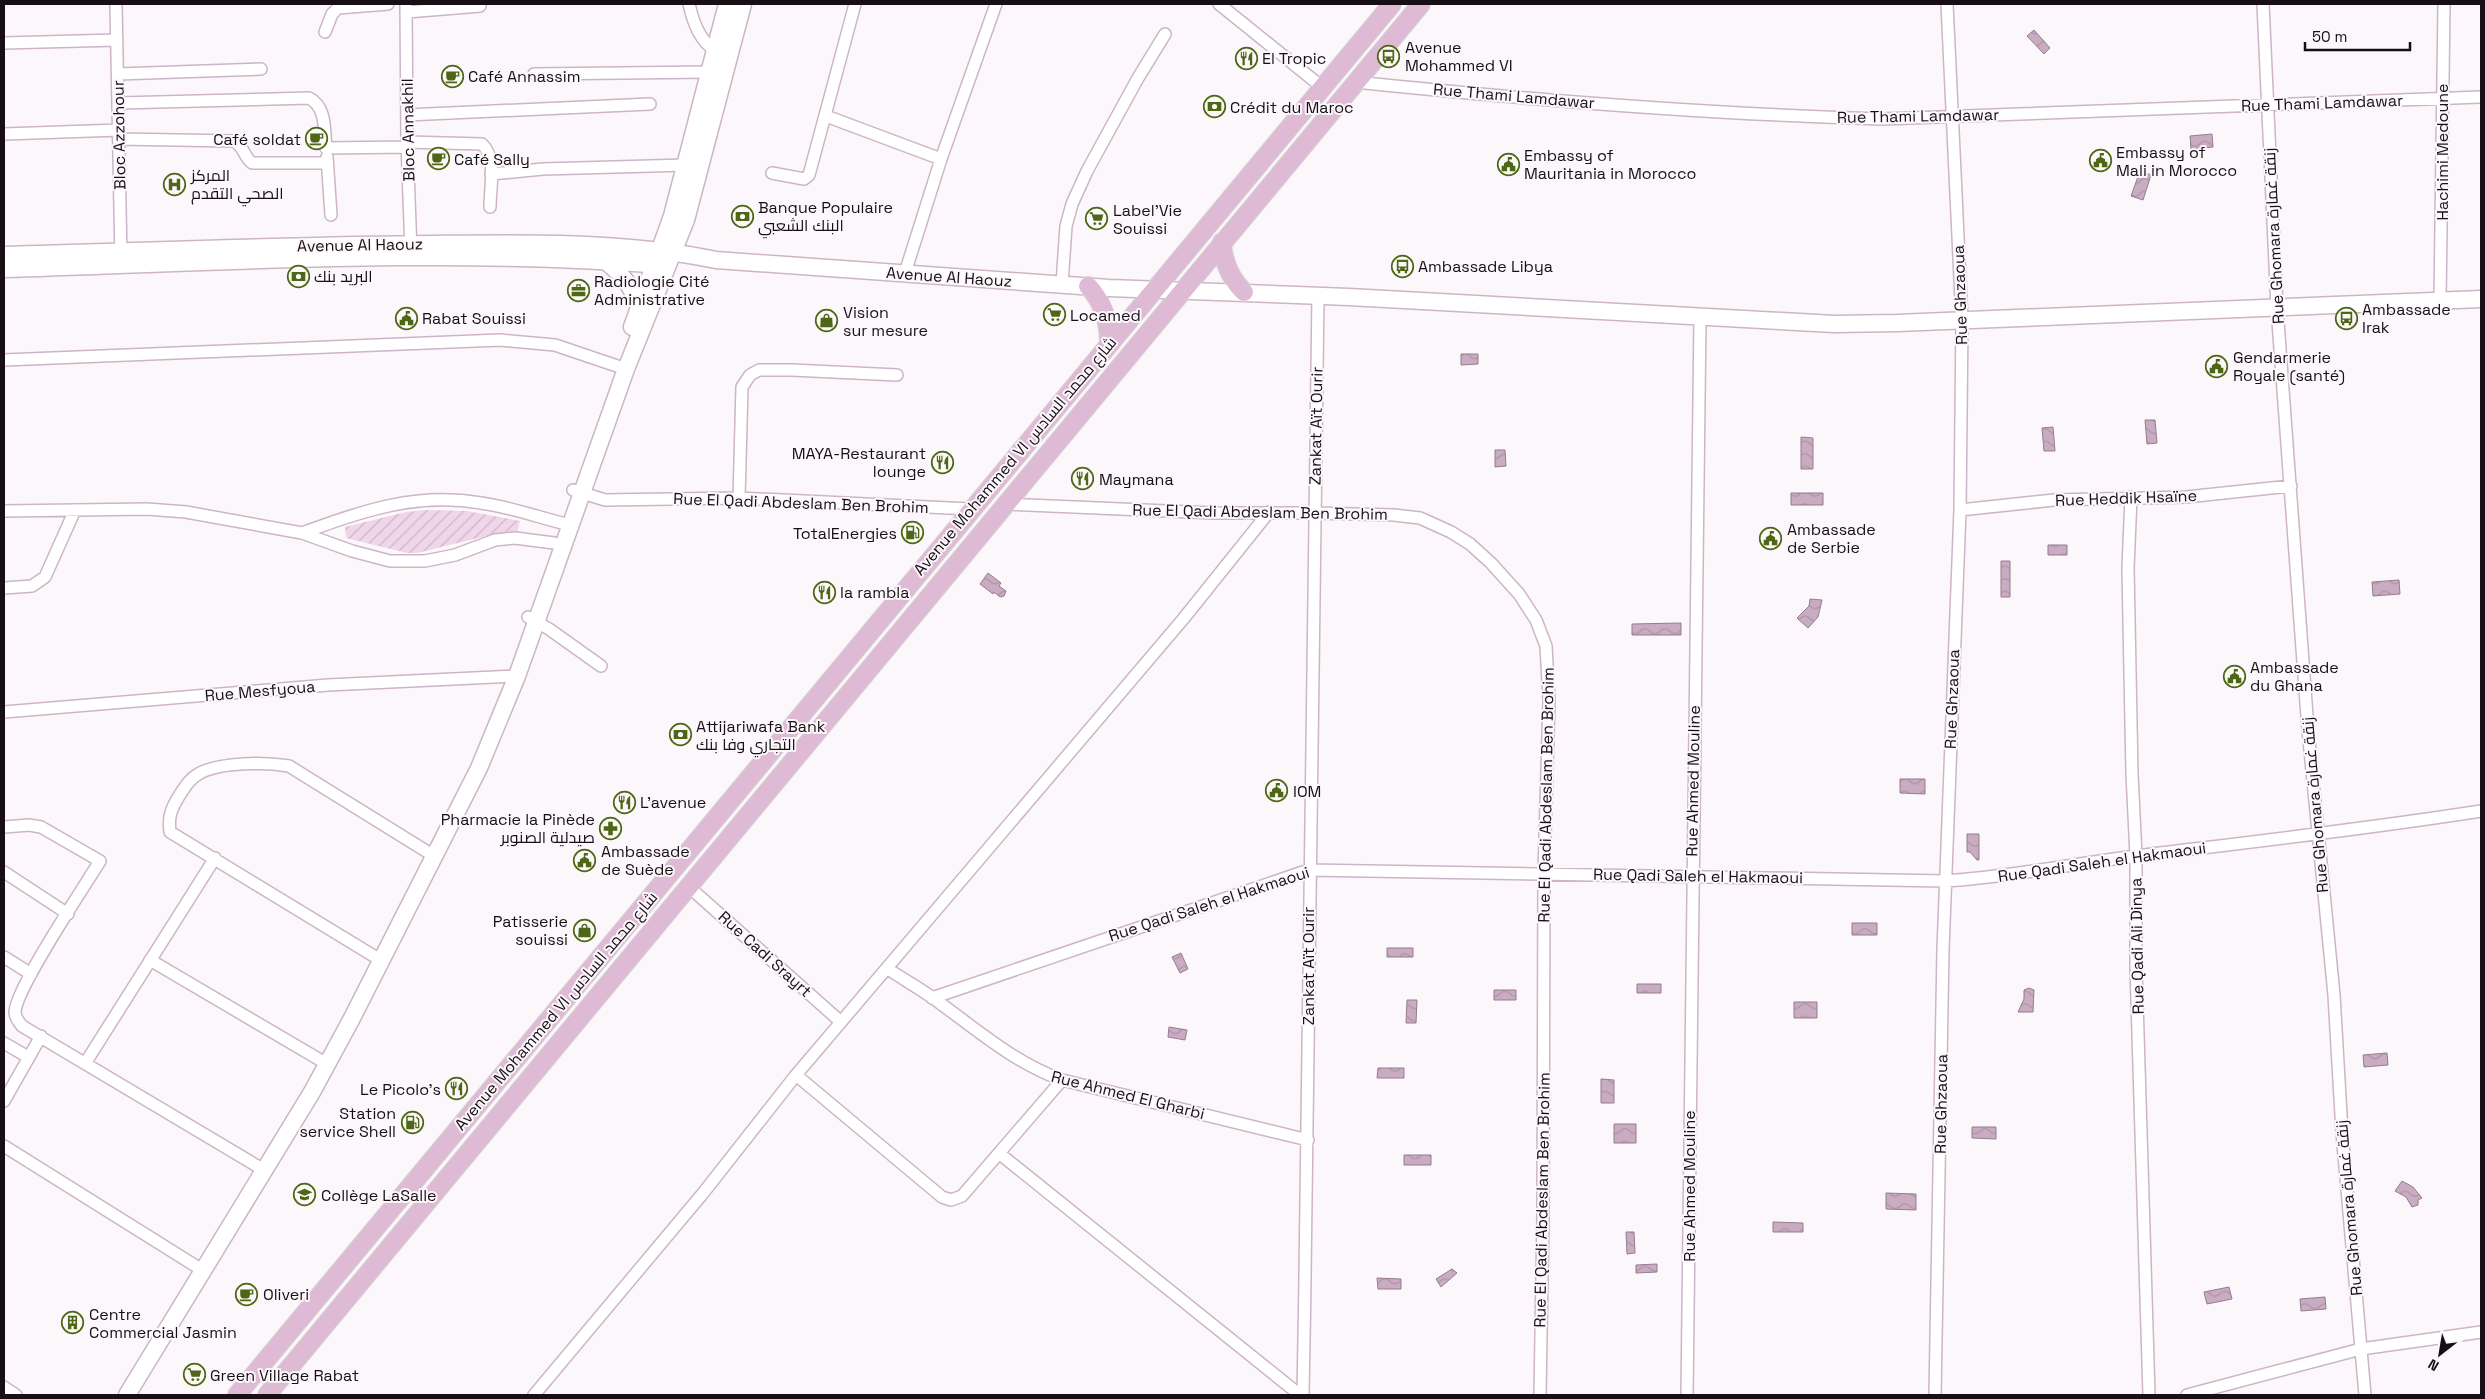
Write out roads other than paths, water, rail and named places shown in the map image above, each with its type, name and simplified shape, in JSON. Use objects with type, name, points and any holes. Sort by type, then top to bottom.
[{"type":"main road","points":[[622,368],[639,307],[686,220],[723,52],[727,4]]},
{"type":"main road","points":[[117,1395],[199,1268],[323,1062],[430,854],[479,768],[622,368],[665,258],[710,72],[723,52],[743,4]]},
{"type":"main road","name":"Avenue Mohammed VI شارع محمد السادس","points":[[237,1395],[970,509],[1392,4]]},
{"type":"main road","name":"Avenue Mohammed VI شارع محمد السادس","points":[[267,1395],[1004,504],[1421,4]]},
{"type":"main road","points":[[1222,242],[1229,272],[1244,292]]},
{"type":"main road","name":"Avenue Al Haouz","points":[[4,269],[121,259],[411,250],[492,243],[665,258],[1088,286],[1244,292],[1843,324],[1962,321],[2481,299]]},
{"type":"main road","name":"Avenue Al Haouz","points":[[411,250],[605,261],[665,258]]},
{"type":"main road","name":"Avenue Al Haouz","points":[[4,255],[121,259]]},
{"type":"main road","points":[[605,261],[620,272],[628,283],[639,307]]},
{"type":"main road","points":[[1088,286],[1103,308],[1108,324],[1109,343]]},
{"type":"main road","points":[[532,619],[554,543],[566,524]]},
{"type":"main road","points":[[127,1395],[199,1268]]},
{"type":"street","name":"Bloc Azzohour","points":[[116,4],[121,259]]},
{"type":"street","points":[[325,32],[332,14],[338,8],[388,4]]},
{"type":"street","points":[[690,4],[692,15],[701,37],[723,52]]},
{"type":"street","points":[[772,173],[798,179],[804,179],[809,174],[855,4]]},
{"type":"street","points":[[905,274],[941,159],[996,4]]},
{"type":"street","points":[[1219,4],[1322,87]]},
{"type":"street","name":"Rue Ghzaoua","points":[[1935,1395],[1945,881],[1960,510],[1962,321],[1947,4]]},
{"type":"street","name":"Rue Ghomara زنقة غمارة","points":[[2263,4],[2277,308],[2308,730],[2334,995],[2342,1132],[2365,1395]]},
{"type":"street","name":"Hachimi Medoune","points":[[2440,301],[2444,4]]},
{"type":"street","points":[[406,8],[480,6]]},
{"type":"street","name":"Bloc Annakhil","points":[[406,8],[407,144],[411,250]]},
{"type":"street","points":[[1062,284],[1066,226],[1072,204],[1087,171],[1138,78],[1165,34]]},
{"type":"street","points":[[4,43],[117,40]]},
{"type":"street","points":[[118,74],[261,69]]},
{"type":"street","points":[[534,74],[710,72]]},
{"type":"street","name":"Rue Thami Lamdawar","points":[[1355,82],[1496,96],[1810,117],[1882,119],[2481,97]]},
{"type":"street","points":[[118,103],[309,98],[318,104],[322,110],[332,215]]},
{"type":"street","points":[[407,115],[650,104]]},
{"type":"street","points":[[826,116],[941,159]]},
{"type":"street","points":[[4,134],[120,135],[233,140],[241,144],[252,164],[327,163]]},
{"type":"street","points":[[326,148],[407,144],[482,144],[488,150],[491,174],[490,208]]},
{"type":"street","points":[[491,174],[543,169],[686,165]]},
{"type":"street","name":"Zankat Aït Ourir","points":[[1302,1395],[1308,1140],[1309,870],[1318,296]]},
{"type":"street","name":"Rue Ahmed Mouline","points":[[1687,1395],[1700,317]]},
{"type":"street","points":[[4,360],[500,340],[555,345],[622,368]]},
{"type":"street","points":[[739,498],[742,387],[750,375],[759,370],[897,375]]},
{"type":"street","name":"Rue Heddik Hsaïne","points":[[1960,510],[2054,500],[2186,497],[2291,486]]},
{"type":"street","name":"Rue El Qadi Abdeslam Ben Brohim","points":[[577,492],[605,500],[739,498],[970,509]]},
{"type":"street","name":"Rue Qadi Ali Dinya","points":[[2130,497],[2129,639],[2136,856],[2136,968],[2148,1395]]},
{"type":"street","points":[[302,533],[398,502],[437,500],[481,502],[566,524]]},
{"type":"street","name":"Rue El Qadi Abdeslam Ben Brohim","points":[[1004,504],[1213,513],[1314,512],[1394,515],[1435,523],[1470,544],[1491,563],[1519,594],[1532,614],[1546,646],[1549,667],[1544,873],[1544,1217],[1540,1395]]},
{"type":"street","points":[[4,511],[147,509],[186,512],[302,533],[352,551],[390,560],[425,561],[455,555],[495,540],[514,538],[554,543]]},
{"type":"street","points":[[4,588],[32,586],[45,576],[75,510]]},
{"type":"street","points":[[534,1395],[704,1192],[796,1075],[888,969],[1184,618],[1269,512]]},
{"type":"street","points":[[532,619],[600,666]]},
{"type":"street","name":"Rue Mesfyoua","points":[[4,712],[328,685],[512,676]]},
{"type":"street","points":[[377,958],[170,832],[168,818],[173,805],[189,781],[200,773],[240,765],[270,763],[289,766],[430,854]]},
{"type":"street","name":"Rue Qadi Saleh el Hakmaoui","points":[[932,998],[1309,870],[1945,881],[2005,876],[2136,856],[2319,835],[2481,811]]},
{"type":"street","points":[[4,827],[28,825],[41,827],[100,861],[31,974],[15,1013],[22,1026],[86,1062],[261,1167]]},
{"type":"street","points":[[86,1062],[215,858]]},
{"type":"street","points":[[4,872],[68,914]]},
{"type":"street","name":"Rue Cadi Srayrt","points":[[688,886],[841,1022]]},
{"type":"street","points":[[4,957],[31,974]]},
{"type":"street","points":[[150,960],[323,1062]]},
{"type":"street","name":"Rue Ahmed El Gharbi","points":[[888,969],[932,998],[1007,1054],[1038,1071],[1062,1080],[1308,1140]]},
{"type":"street","points":[[4,1101],[40,1036]]},
{"type":"street","points":[[4,1043],[28,1057]]},
{"type":"street","points":[[796,1075],[942,1197],[951,1200],[962,1196],[1062,1080]]},
{"type":"street","points":[[4,1146],[199,1268]]},
{"type":"street","points":[[1000,1154],[1302,1395]]},
{"type":"street","points":[[2187,1395],[2361,1349],[2481,1332]]},
{"type":"street","points":[[4,1387],[16,1395]]},
{"type":"water","points":[[2034,30],[2050,48],[2044,54],[2027,36]]},
{"type":"water","points":[[2212,134],[2213,147],[2191,149],[2190,136]]},
{"type":"water","points":[[2140,171],[2151,175],[2143,200],[2131,196]]},
{"type":"water","points":[[1461,354],[1478,354],[1478,364],[1461,365]]},
{"type":"water","points":[[2145,420],[2155,420],[2157,443],[2147,444]]},
{"type":"water","points":[[2053,427],[2055,451],[2044,451],[2042,428]]},
{"type":"water","points":[[1801,437],[1813,438],[1813,469],[1801,469]]},
{"type":"water","points":[[1495,450],[1505,450],[1506,466],[1495,467]]},
{"type":"water","points":[[1791,493],[1823,493],[1823,505],[1791,505]]},
{"type":"water","points":[[2048,545],[2067,545],[2067,555],[2048,555]]},
{"type":"water","points":[[2001,561],[2010,561],[2010,597],[2001,597]]},
{"type":"water","points":[[988,573],[1001,583],[999,586],[1006,591],[1004,596],[1000,597],[994,592],[993,594],[980,584]]},
{"type":"water","points":[[2399,580],[2400,594],[2373,596],[2372,582]]},
{"type":"water","points":[[1810,599],[1822,600],[1818,617],[1808,628],[1797,618],[1809,606]]},
{"type":"water","points":[[1681,623],[1681,635],[1632,635],[1632,624]]},
{"type":"water","points":[[1900,779],[1925,779],[1925,794],[1900,793]]},
{"type":"water","points":[[1967,834],[1979,834],[1979,860],[1970,852],[1967,852]]},
{"type":"water","points":[[1852,923],[1877,923],[1877,935],[1852,935]]},
{"type":"water","points":[[1387,948],[1413,948],[1413,957],[1387,957]]},
{"type":"water","points":[[1181,953],[1188,969],[1180,973],[1172,957]]},
{"type":"water","points":[[1637,984],[1661,984],[1661,993],[1637,993]]},
{"type":"water","points":[[2029,988],[2034,990],[2033,1012],[2018,1012],[2024,999],[2024,990]]},
{"type":"water","points":[[1494,990],[1516,990],[1516,1000],[1494,1000]]},
{"type":"water","points":[[1407,1000],[1417,1000],[1416,1023],[1406,1023]]},
{"type":"water","points":[[1794,1002],[1817,1002],[1817,1018],[1794,1018]]},
{"type":"water","points":[[1169,1027],[1187,1030],[1185,1040],[1168,1037]]},
{"type":"water","points":[[2387,1053],[2388,1065],[2364,1067],[2363,1055]]},
{"type":"water","points":[[1378,1068],[1404,1068],[1404,1078],[1377,1078]]},
{"type":"water","points":[[1601,1079],[1614,1080],[1614,1103],[1601,1103]]},
{"type":"water","points":[[1614,1124],[1636,1124],[1636,1143],[1614,1143]]},
{"type":"water","points":[[1972,1127],[1996,1127],[1996,1139],[1972,1138]]},
{"type":"water","points":[[1404,1155],[1431,1155],[1431,1165],[1404,1165]]},
{"type":"water","points":[[2402,1181],[2413,1187],[2422,1198],[2418,1200],[2418,1205],[2412,1207],[2406,1197],[2395,1191]]},
{"type":"water","points":[[1886,1193],[1916,1194],[1916,1210],[1886,1209]]},
{"type":"water","points":[[1773,1222],[1803,1223],[1803,1232],[1773,1232]]},
{"type":"water","points":[[1626,1232],[1634,1232],[1635,1253],[1627,1254]]},
{"type":"water","points":[[1657,1264],[1657,1272],[1636,1273],[1636,1265]]},
{"type":"water","points":[[1452,1269],[1457,1273],[1441,1287],[1436,1279]]},
{"type":"water","points":[[1377,1278],[1401,1279],[1401,1289],[1378,1289]]},
{"type":"water","points":[[2229,1287],[2232,1299],[2207,1304],[2204,1292]]},
{"type":"water","points":[[2325,1297],[2326,1309],[2301,1311],[2300,1299]]},
{"type":"place","name":"Avenue Mohammed VI","points":[[1389,56]]},
{"type":"place","name":"El Tropic","points":[[1246,58]]},
{"type":"place","name":"Café Annassim","points":[[452,76]]},
{"type":"place","name":"Crédit du Maroc","points":[[1214,107]]},
{"type":"place","name":"Café soldat","points":[[317,139]]},
{"type":"place","name":"Café Sally","points":[[438,159]]},
{"type":"place","name":"Embassy of Mali in Morocco","points":[[2100,161]]},
{"type":"place","name":"Embassy of Mauritania in Morocco","points":[[1508,164]]},
{"type":"place","name":"المركز الصحي التقدم","points":[[175,184]]},
{"type":"place","name":"Banque Populaire البنك الشعبي","points":[[742,216]]},
{"type":"place","name":"Label'Vie Souissi","points":[[1097,219]]},
{"type":"place","name":"Ambassade Libya","points":[[1402,266]]},
{"type":"place","name":"البريد بنك","points":[[298,276]]},
{"type":"place","name":"Radiologie Cité Administrative","points":[[578,290]]},
{"type":"place","name":"Locamed","points":[[1054,315]]},
{"type":"place","name":"Rabat Souissi","points":[[406,318]]},
{"type":"place","name":"Ambassade Irak","points":[[2346,318]]},
{"type":"place","name":"Vision sur mesure","points":[[827,321]]},
{"type":"place","name":"Gendarmerie Royale (santé)","points":[[2217,366]]},
{"type":"place","name":"MAYA-Restaurant lounge","points":[[942,462]]},
{"type":"place","name":"Maymana","points":[[1083,479]]},
{"type":"place","name":"TotalEnergies","points":[[913,533]]},
{"type":"place","name":"Ambassade de Serbie","points":[[1771,538]]},
{"type":"place","name":"la rambla","points":[[824,592]]},
{"type":"place","name":"Ambassade du Ghana","points":[[2234,676]]},
{"type":"place","name":"Attijariwafa Bank التجاري وفا بنك","points":[[680,735]]},
{"type":"place","name":"IOM","points":[[1277,791]]},
{"type":"place","name":"L'avenue","points":[[624,802]]},
{"type":"place","name":"Pharmacie la Pinède صيدلية الصنوبر","points":[[611,828]]},
{"type":"place","name":"Ambassade de Suède","points":[[585,860]]},
{"type":"place","name":"Patisserie souissi","points":[[584,930]]},
{"type":"place","name":"Le Picolo's","points":[[457,1089]]},
{"type":"place","name":"Station service Shell","points":[[412,1122]]},
{"type":"place","name":"Collège LaSalle","points":[[305,1195]]},
{"type":"place","name":"Oliveri","points":[[247,1294]]},
{"type":"place","name":"Centre Commercial Jasmin","points":[[73,1323]]},
{"type":"place","name":"Green Village Rabat","points":[[194,1375]]}]
